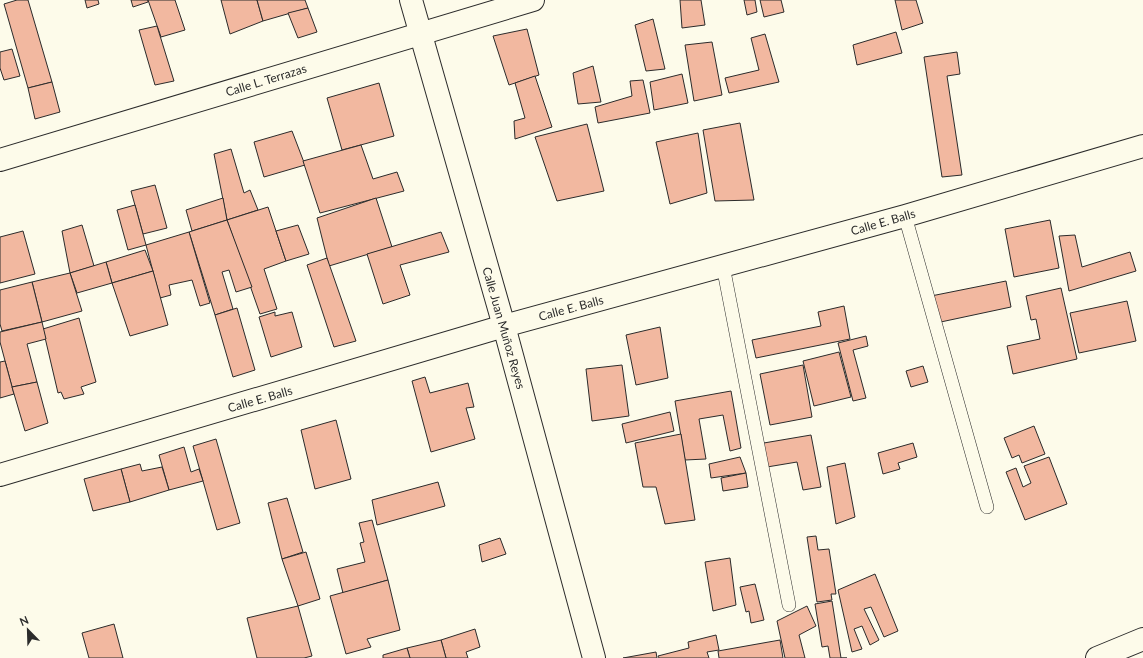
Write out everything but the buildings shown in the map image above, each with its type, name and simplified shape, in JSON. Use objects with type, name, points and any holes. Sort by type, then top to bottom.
[{"type":"street","name":"Calle Juan Muñoz Reyes","points":[[411,0],[504,326],[594,658]]},
{"type":"street","name":"Calle L. Terrazas","points":[[0,160],[533,0]]},
{"type":"street","name":"Calle E. Balls","points":[[0,475],[504,326],[906,216],[1143,146]]},
{"type":"street","points":[[1097,658],[1143,639]]},
{"type":"lane","points":[[906,216],[987,507]]},
{"type":"lane","points":[[723,266],[789,605]]}]
